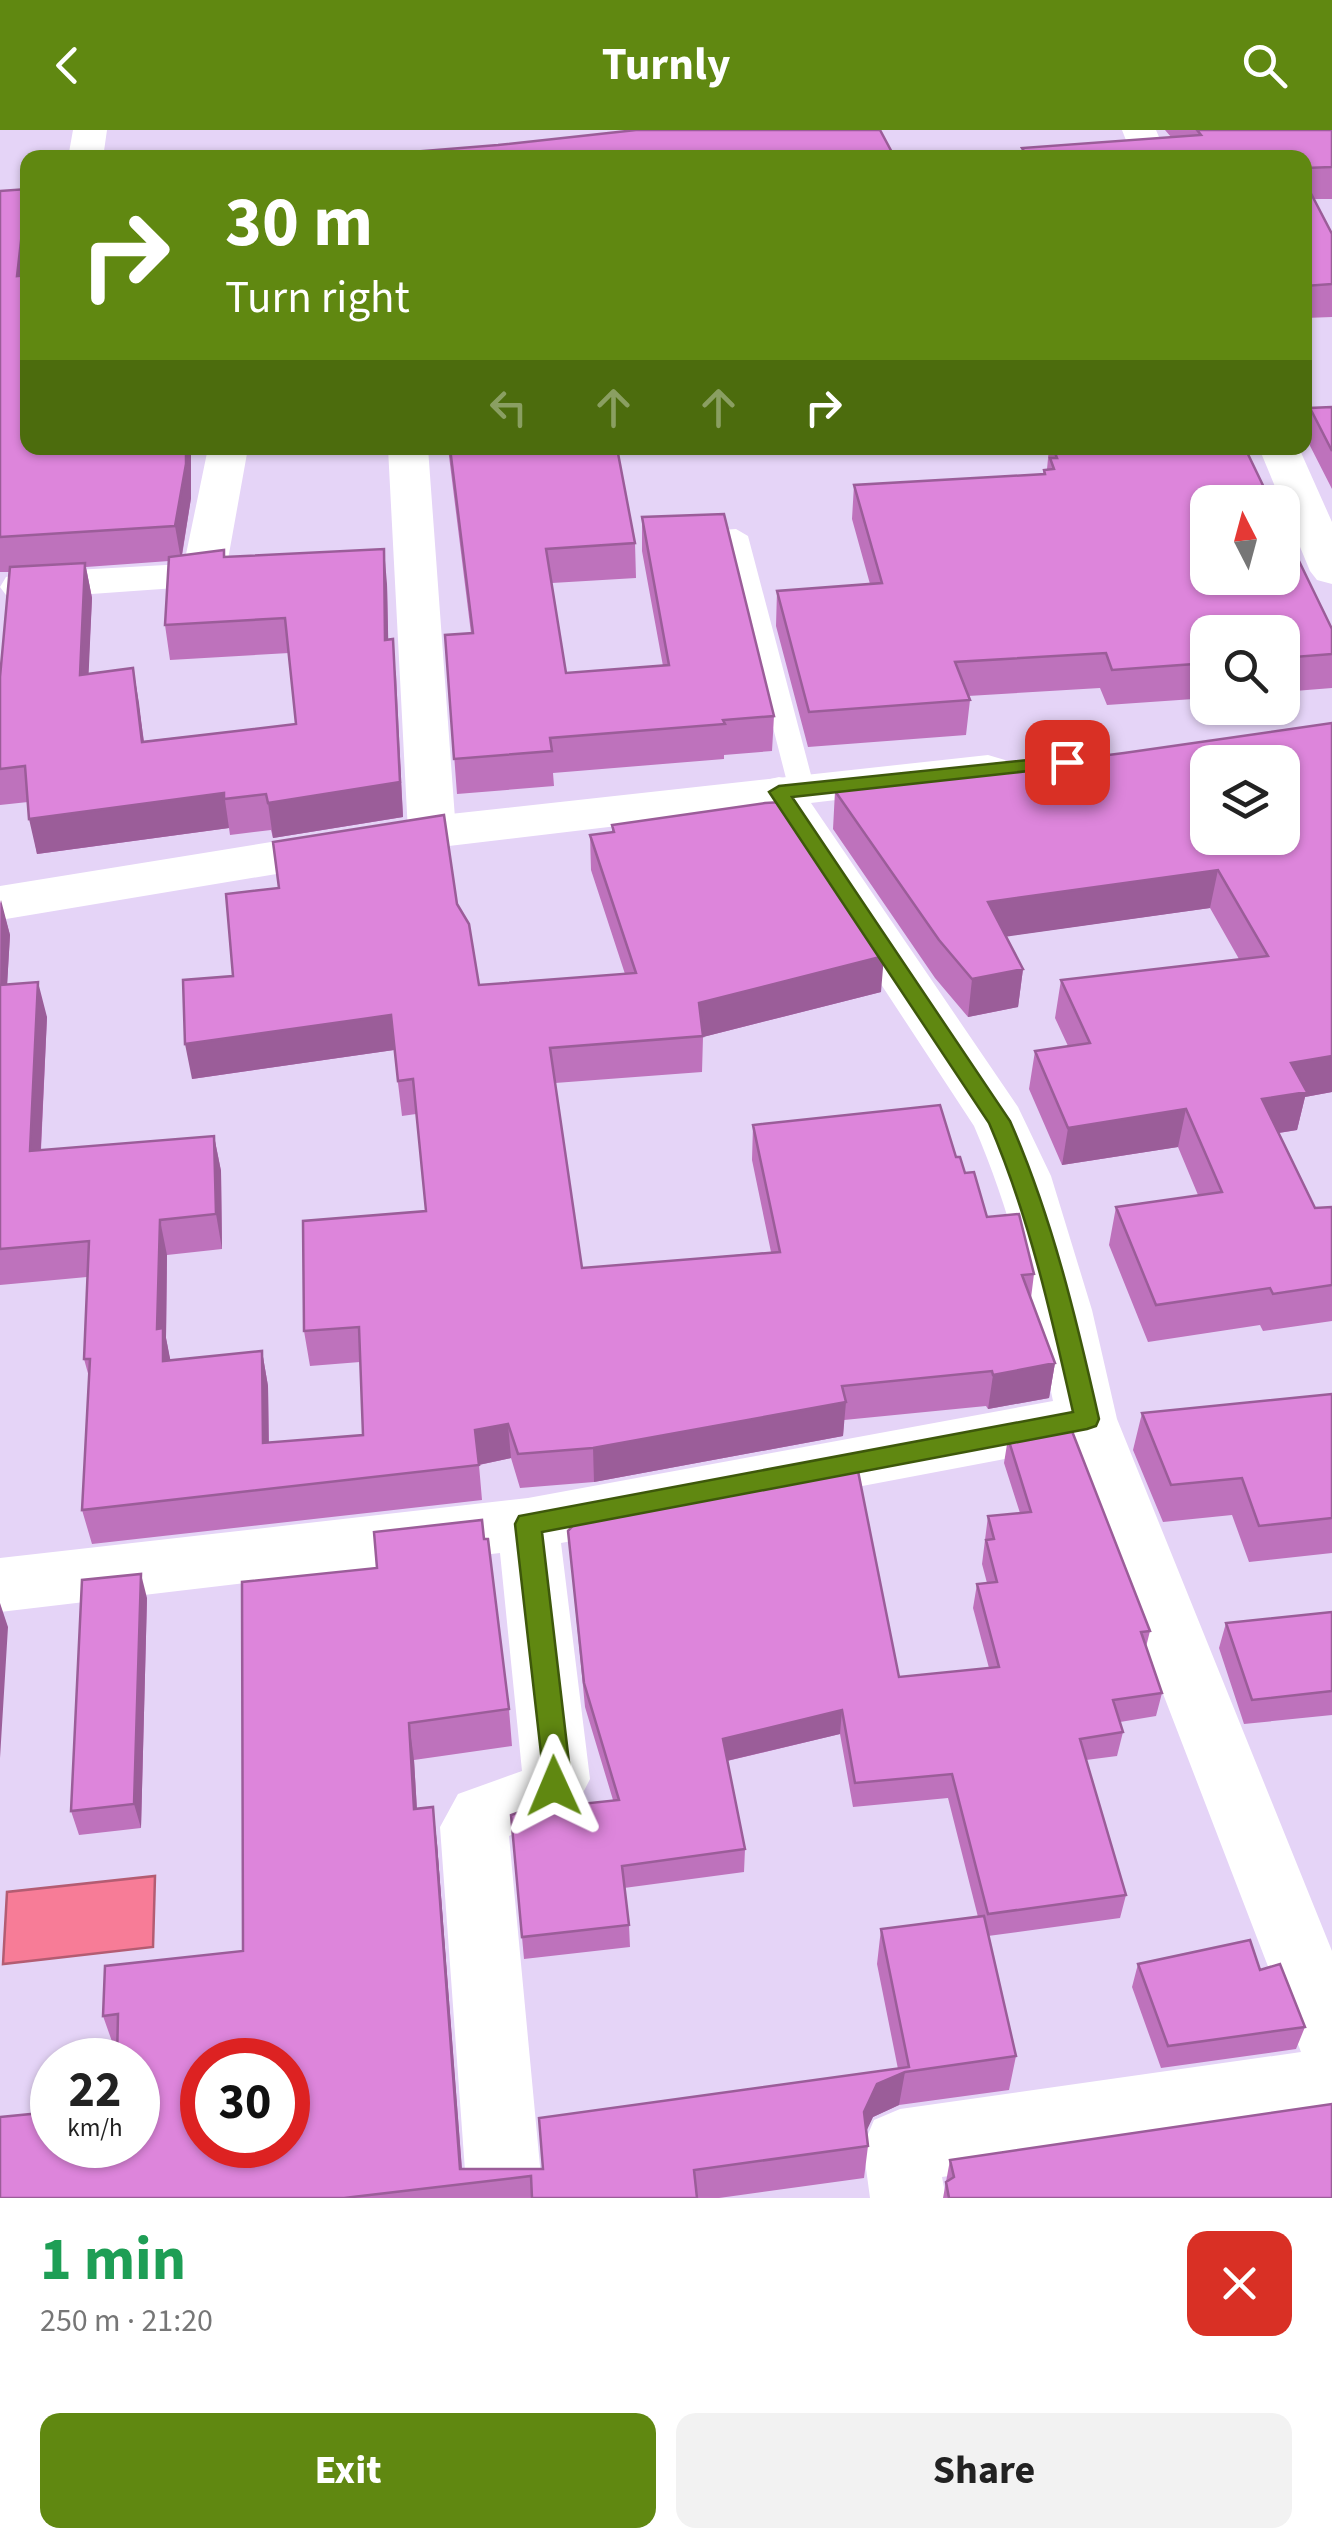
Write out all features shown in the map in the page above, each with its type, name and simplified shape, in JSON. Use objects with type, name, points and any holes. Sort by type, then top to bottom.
[{"type":"street","points":[[21,586],[203,576],[227,455]]},
{"type":"street","points":[[408,455],[432,832]]},
{"type":"street","points":[[1284,455],[1317,503],[1332,571]]},
{"type":"street","points":[[0,903],[432,832],[1037,765]]},
{"type":"street","points":[[790,791],[999,1121],[1023,1176],[1063,1310],[1087,1419],[1332,2041]]},
{"type":"street","points":[[0,1586],[528,1524],[1087,1419]]},
{"type":"street","points":[[505,2198],[474,1826],[488,1808],[548,1793],[556,1779],[528,1524]]},
{"type":"street","points":[[908,2198],[900,2146],[1332,2083]]},
{"type":"lane","points":[[670,540],[736,536],[790,791]]},
{"type":"shaded area","points":[[155,1876],[153,1947],[3,1964],[7,1892]]},
{"type":"building","points":[[636,130],[880,130],[891,150],[436,150]]},
{"type":"building","points":[[1197,130],[1332,130],[1332,167],[1312,168],[1312,150],[1022,148],[1201,135]]},
{"type":"building","points":[[20,190],[20,455],[186,455],[175,526],[0,537],[0,191]]},
{"type":"building","points":[[1312,195],[1332,234],[1332,284],[1312,285]]},
{"type":"building","points":[[1332,407],[1332,451],[1312,412],[1312,408]]},
{"type":"building","points":[[451,455],[618,455],[635,543],[546,549],[566,673],[669,665],[642,517],[724,514],[774,716],[723,720],[725,724],[550,738],[552,751],[454,759],[445,635],[473,633]]},
{"type":"building","points":[[1248,455],[1263,485],[1190,485],[1190,595],[1300,595],[1300,563],[1332,629],[1332,654],[1300,657],[1300,615],[1190,615],[1190,664],[1112,670],[1106,653],[955,662],[970,700],[809,712],[777,591],[882,583],[854,485],[1045,474],[1044,470],[1054,469],[1050,458]]},
{"type":"building","points":[[384,549],[385,640],[393,639],[400,782],[268,803],[266,794],[224,799],[224,793],[29,819],[25,766],[0,769],[0,677],[10,567],[85,563],[80,675],[133,668],[142,742],[296,724],[285,618],[165,625],[169,557],[224,550],[224,557]]},
{"type":"building","points":[[1332,723],[1332,1056],[1291,1063],[1307,1092],[1262,1099],[1315,1208],[1332,1207],[1332,1285],[1273,1294],[1270,1288],[1156,1305],[1116,1207],[1222,1192],[1186,1109],[1068,1128],[1035,1051],[1090,1043],[1061,980],[1268,956],[1218,870],[988,902],[1023,969],[972,979],[939,940],[835,791],[996,764],[998,769]]},
{"type":"building","points":[[782,802],[884,956],[699,1003],[703,1036],[550,1048],[582,1268],[780,1252],[753,1125],[940,1105],[956,1157],[960,1157],[965,1173],[974,1172],[987,1217],[1019,1214],[1034,1274],[1022,1275],[1055,1363],[993,1375],[992,1371],[842,1386],[846,1402],[593,1448],[518,1454],[508,1424],[475,1430],[479,1465],[82,1510],[90,1359],[84,1359],[89,1241],[0,1249],[0,985],[38,982],[30,1151],[214,1136],[216,1214],[160,1220],[157,1329],[163,1328],[163,1361],[262,1351],[263,1443],[363,1435],[359,1327],[304,1331],[303,1221],[426,1211],[413,1079],[398,1081],[391,1015],[185,1044],[183,980],[233,976],[226,894],[279,888],[273,842],[444,815],[457,904],[469,924],[479,985],[636,973],[590,835],[614,832],[612,825]]},
{"type":"building","points":[[1332,1394],[1332,1518],[1259,1526],[1242,1478],[1171,1485],[1142,1413]]},
{"type":"building","points":[[1070,1426],[1150,1631],[1141,1632],[1162,1693],[1113,1700],[1123,1732],[1080,1739],[1126,1895],[988,1914],[952,1774],[855,1783],[842,1710],[723,1739],[745,1849],[622,1866],[629,1925],[522,1937],[511,1815],[525,1810],[619,1800],[584,1683],[568,1531],[579,1519],[857,1466],[899,1677],[999,1667],[977,1584],[997,1582],[986,1540],[994,1539],[988,1516],[1031,1512],[1008,1438]]},
{"type":"building","points":[[482,1520],[484,1539],[488,1539],[509,1709],[409,1723],[414,1809],[433,1807],[460,2169],[543,2169],[539,2118],[909,2067],[881,1929],[984,1916],[1016,2056],[905,2072],[877,2084],[864,2112],[868,2146],[694,2170],[697,2198],[532,2198],[531,2176],[344,2198],[0,2198],[0,2117],[30,2114],[30,2168],[160,2168],[160,2038],[117,2038],[118,2014],[103,2016],[105,1966],[243,1951],[242,1582],[377,1568],[374,1532]]},
{"type":"building","points":[[141,1574],[134,1804],[71,1811],[82,1580]]},
{"type":"building","points":[[1332,1612],[1332,1691],[1252,1700],[1226,1623]]},
{"type":"building","points":[[1250,1940],[1260,1970],[1280,1964],[1305,2027],[1168,2046],[1138,1964]]},
{"type":"building","points":[[1332,2104],[1332,2198],[949,2198],[946,2182],[954,2177],[950,2160]]},
{"type":"route","points":[[554,1786],[556,1771],[528,1524],[1087,1419],[1063,1310],[1023,1176],[999,1121],[779,792],[1067,762]]}]
